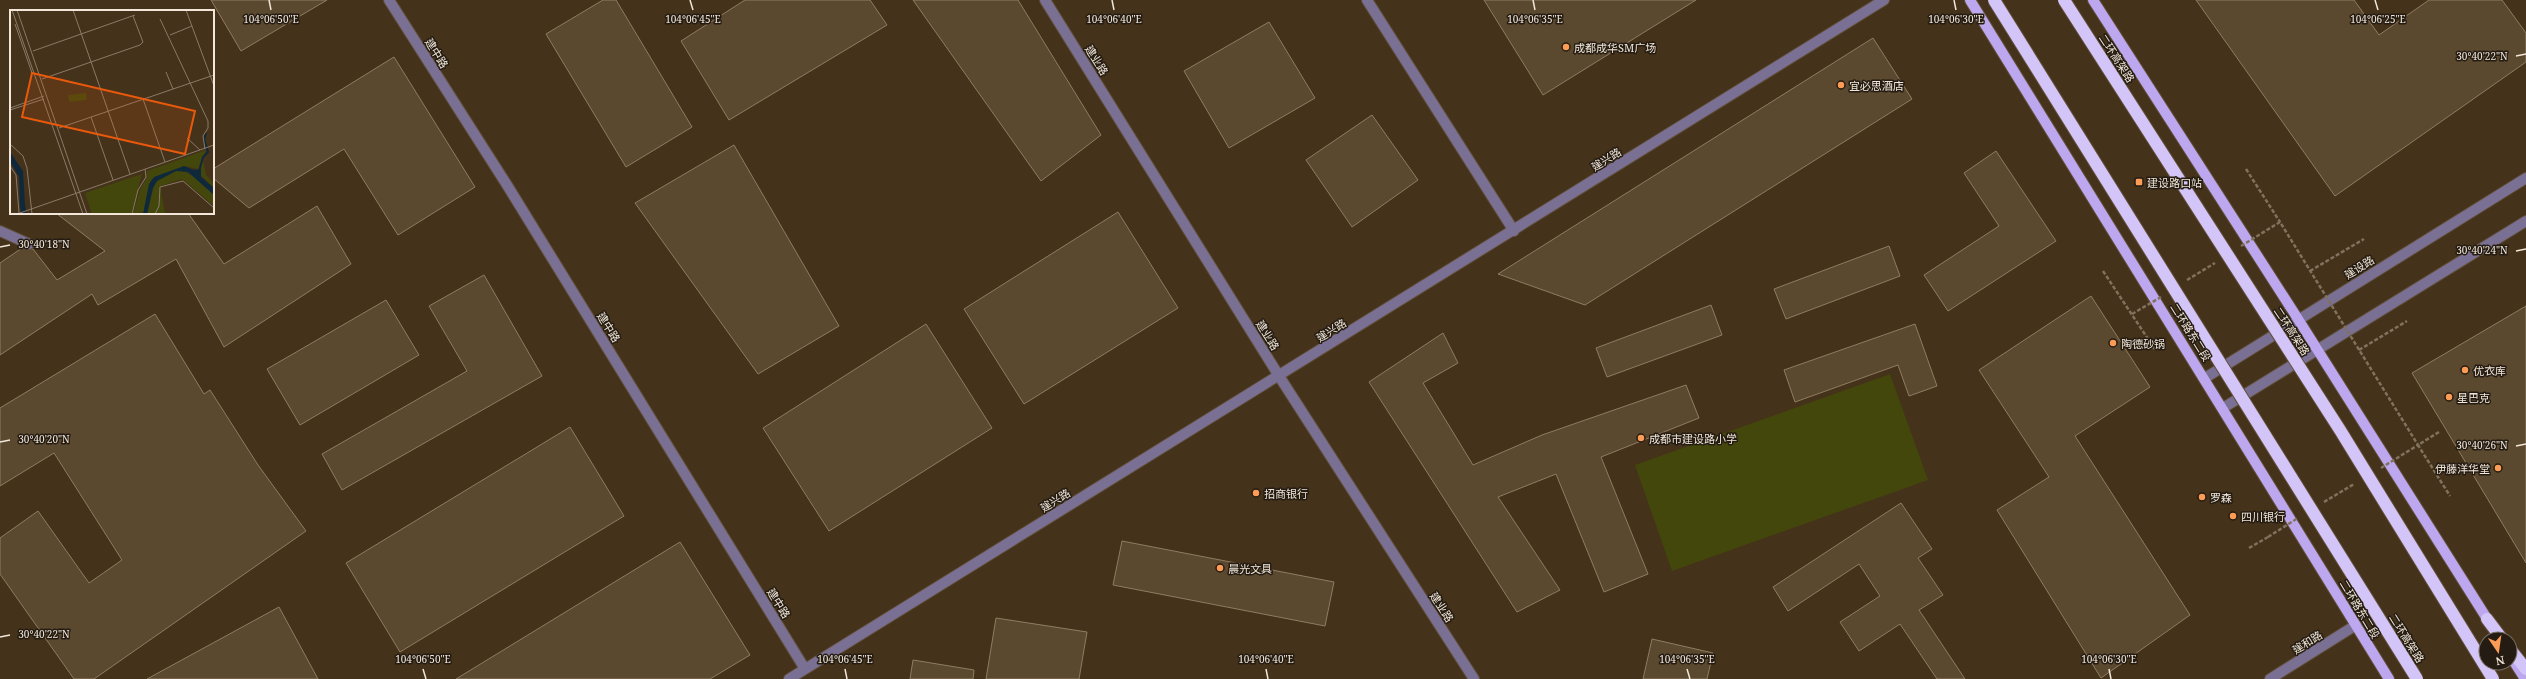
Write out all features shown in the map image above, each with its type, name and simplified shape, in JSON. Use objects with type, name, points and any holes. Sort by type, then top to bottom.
[{"type":"highway","name":"二环高架路","points":[[1994,0],[2417,679]]},
{"type":"highway","name":"二环高架路","points":[[2064,0],[2340,430],[2493,679]]},
{"type":"highway","points":[[2487,620],[2495,631]]},
{"type":"highway","points":[[2518,659],[2526,669]]},
{"type":"main road","name":"二环路东二段","points":[[1970,0],[2205,378],[2389,679]]},
{"type":"main road","points":[[2093,0],[2318,350],[2487,620]]},
{"type":"main road","points":[[2518,668],[2525,679]]},
{"type":"street","name":"建中路","points":[[389,0],[507,185],[805,669]]},
{"type":"street","name":"建业路","points":[[1045,0],[1279,376],[1474,679]]},
{"type":"street","points":[[1367,0],[1514,231]]},
{"type":"street","name":"建兴路","points":[[789,679],[1514,231],[1884,0]]},
{"type":"street","name":"建设路","points":[[2205,378],[2526,178]]},
{"type":"street","points":[[2223,408],[2526,221]]},
{"type":"street","points":[[0,231],[29,244]]},
{"type":"street","name":"建和路","points":[[2270,679],[2356,625]]},
{"type":"path","points":[[2246,169],[2450,496]]},
{"type":"path","points":[[2239,247],[2280,222]]},
{"type":"path","points":[[2310,271],[2364,239]]},
{"type":"path","points":[[2186,281],[2219,260]]},
{"type":"path","points":[[2103,271],[2156,351]]},
{"type":"path","points":[[2132,314],[2166,293]]},
{"type":"path","points":[[2359,350],[2407,321]]},
{"type":"path","points":[[2377,470],[2439,432]]},
{"type":"path","points":[[2323,503],[2357,482]]},
{"type":"path","points":[[2249,548],[2302,516]]},
{"type":"green space","points":[[1890,374],[1928,480],[1672,571],[1635,465]]},
{"type":"building","points":[[211,0],[327,0],[241,51]]},
{"type":"building","points":[[603,0],[616,0],[692,127],[626,167],[546,34]]},
{"type":"building","points":[[745,0],[870,0],[887,25],[729,120],[681,41]]},
{"type":"building","points":[[913,0],[1018,0],[1101,135],[1041,181]]},
{"type":"building","name":"成都成华SM广场","points":[[1484,0],[1696,0],[1543,95]]},
{"type":"building","points":[[2196,0],[2354,0],[2379,35],[2429,0],[2502,0],[2526,33],[2526,62],[2335,196]]},
{"type":"building","points":[[1269,22],[1315,98],[1229,148],[1184,71]]},
{"type":"building","points":[[1873,38],[1912,99],[1585,305],[1498,274]]},
{"type":"building","points":[[394,57],[475,187],[398,235],[344,149],[249,208],[214,179],[214,168]]},
{"type":"building","points":[[1372,115],[1418,180],[1352,227],[1306,160]]},
{"type":"building","points":[[734,145],[839,326],[758,374],[635,203]]},
{"type":"building","points":[[1996,151],[2056,241],[1948,311],[1924,275],[1999,226],[1964,173]]},
{"type":"building","points":[[317,206],[351,264],[224,347],[176,259],[98,305],[92,294],[0,355],[0,263],[22,248],[33,249],[57,280],[105,251],[57,214],[189,214],[224,264]]},
{"type":"building","points":[[1118,212],[1178,308],[1024,404],[964,309]]},
{"type":"building","points":[[1889,246],[1900,276],[1786,319],[1774,289]]},
{"type":"building","points":[[484,275],[542,376],[342,490],[322,454],[467,371],[429,306]]},
{"type":"building","points":[[2091,296],[2150,387],[2075,436],[2190,615],[2101,678],[1997,510],[2049,477],[1979,370]]},
{"type":"building","points":[[386,300],[419,355],[300,425],[267,369]]},
{"type":"building","points":[[1711,305],[1722,335],[1607,377],[1596,348]]},
{"type":"building","name":"伊藤洋华堂","points":[[2526,306],[2526,563],[2412,373]]},
{"type":"building","points":[[155,314],[204,394],[210,390],[258,465],[306,531],[94,679],[74,679],[0,574],[0,538],[38,511],[89,583],[122,560],[54,453],[0,486],[0,408]]},
{"type":"building","points":[[926,324],[992,428],[829,531],[763,428]]},
{"type":"building","points":[[1915,324],[1937,386],[1909,396],[1898,365],[1795,402],[1784,370]]},
{"type":"building","points":[[1443,333],[1458,363],[1423,383],[1473,465],[1542,435],[1686,385],[1699,418],[1601,457],[1648,574],[1604,592],[1556,474],[1498,497],[1560,590],[1517,612],[1369,382]]},
{"type":"building","points":[[570,427],[624,516],[400,652],[346,563]]},
{"type":"building","points":[[1901,503],[1932,549],[1918,558],[1943,595],[1919,610],[1965,679],[1937,679],[1900,624],[1859,651],[1840,622],[1880,596],[1859,564],[1788,611],[1773,587]]},
{"type":"building","points":[[1122,541],[1334,582],[1325,626],[1113,585]]},
{"type":"building","points":[[680,542],[750,655],[710,679],[456,679]]},
{"type":"building","points":[[279,607],[318,679],[147,679]]},
{"type":"building","points":[[996,618],[1087,632],[1079,679],[986,679]]},
{"type":"building","points":[[1652,639],[1713,653],[1707,679],[1643,679]]},
{"type":"building","points":[[913,660],[974,670],[973,679],[910,679]]},
{"type":"place","name":"成都成华SM广场","points":[[1566,47]]},
{"type":"place","name":"宜必思酒店","points":[[1841,85]]},
{"type":"place","name":"建设路口站","points":[[2139,182]]},
{"type":"place","name":"陶德砂锅","points":[[2113,343]]},
{"type":"place","name":"优衣库","points":[[2465,370]]},
{"type":"place","name":"星巴克","points":[[2449,397]]},
{"type":"place","name":"成都市建设路小学","points":[[1641,438]]},
{"type":"place","name":"伊藤洋华堂","points":[[2498,468]]},
{"type":"place","name":"招商银行","points":[[1256,493]]},
{"type":"place","name":"罗森","points":[[2202,497]]},
{"type":"place","name":"四川银行","points":[[2233,516]]},
{"type":"place","name":"晨光文具","points":[[1220,568]]}]
